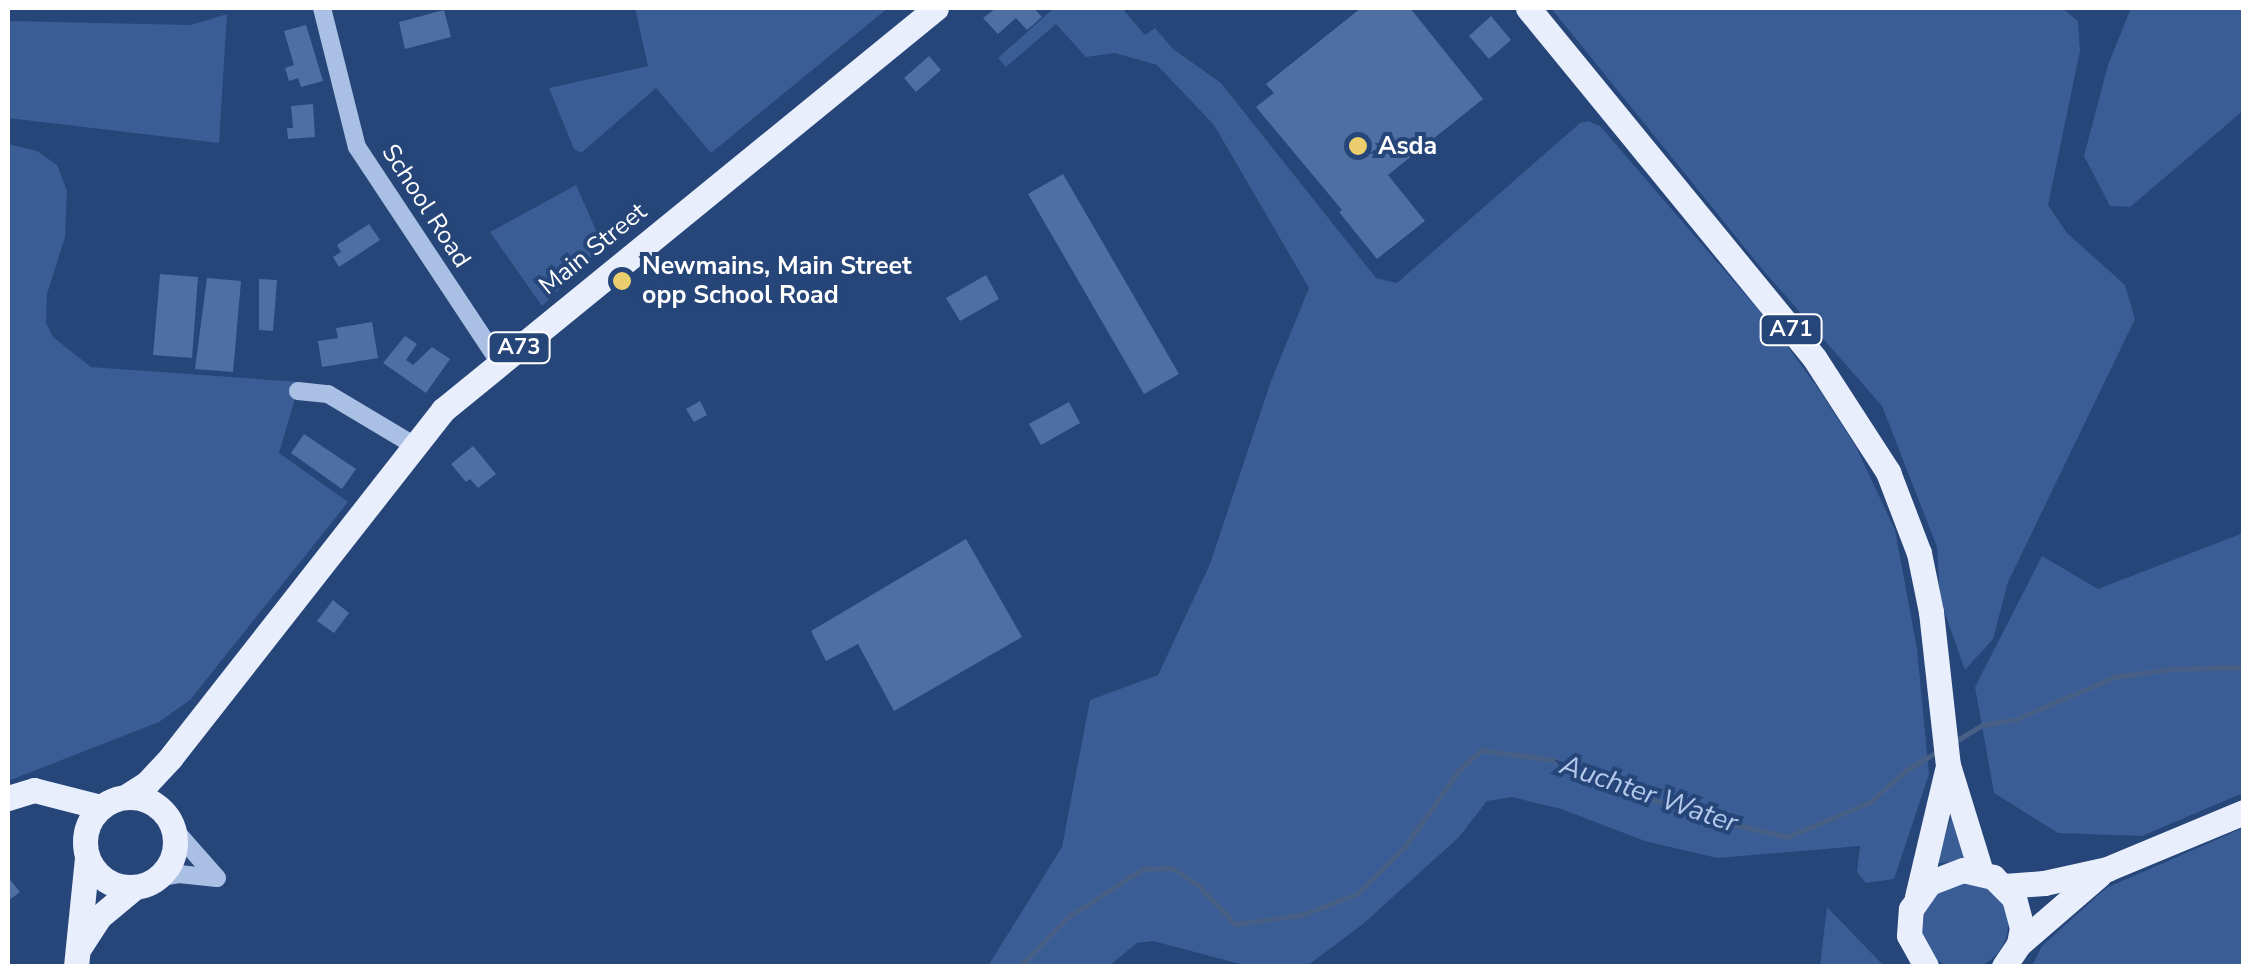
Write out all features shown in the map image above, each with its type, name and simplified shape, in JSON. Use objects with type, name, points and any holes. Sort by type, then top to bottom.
[{"type":"main road","name":"Main Street","points":[[125,797],[147,783],[171,757],[412,444],[443,410],[936,8]]},
{"type":"main road","name":"A71","points":[[1528,8],[1816,360],[1888,472],[1919,553],[1948,764],[1981,872]]},
{"type":"main road","points":[[76,959],[99,917],[146,882],[173,855],[164,777],[171,757]]},
{"type":"main road","name":"A71","points":[[1926,966],[1910,934],[1948,764]]},
{"type":"main road","points":[[8,798],[34,790],[100,807],[86,831],[76,959]]},
{"type":"main road","points":[[57,796],[80,825],[86,851],[106,880],[146,882]]},
{"type":"main road","points":[[125,797],[149,801],[170,822]]},
{"type":"main road","name":"A73","points":[[100,807],[125,797]]},
{"type":"main road","points":[[2004,886],[2044,883],[2106,869],[2244,812]]},
{"type":"main road","points":[[2008,961],[2106,869]]},
{"type":"main road","points":[[1917,896],[1945,874],[1981,872],[2004,886],[2020,913],[2008,961]]},
{"type":"street","name":"School Road","points":[[322,8],[357,147],[500,363]]},
{"type":"street","points":[[298,390],[328,394],[412,444]]},
{"type":"street","points":[[146,882],[179,874],[217,878],[170,822]]},
{"type":"shaded area","points":[[635,8],[888,8],[711,153],[656,88],[581,153],[574,149],[549,88],[648,66]]},
{"type":"shaded area","points":[[1054,8],[1122,8],[1145,35],[1155,28],[1173,49],[1221,83],[1376,278],[1397,283],[1580,123],[1588,121],[1600,126],[1774,328],[1818,388],[1856,447],[1895,530],[1917,649],[1929,774],[1894,879],[1866,883],[1857,872],[1860,846],[1717,858],[1645,841],[1561,809],[1512,797],[1487,801],[1459,837],[1363,924],[1307,966],[1248,966],[1153,941],[1137,943],[1109,966],[988,966],[1062,847],[1090,700],[1158,675],[1210,564],[1271,381],[1309,288],[1214,125],[1157,65],[1115,53],[1086,57],[1056,24],[1006,67],[998,58]]},
{"type":"shaded area","points":[[1551,8],[2062,8],[2078,21],[2080,51],[2048,205],[2067,233],[2125,285],[2135,319],[2008,582],[1993,639],[1965,670],[1940,599],[1937,547],[1882,406],[1762,269]]},
{"type":"shaded area","points":[[2131,8],[2243,8],[2244,110],[2130,207],[2110,206],[2084,156],[2108,65]]},
{"type":"shaded area","points":[[227,14],[219,143],[8,118],[8,21],[191,25]]},
{"type":"shaded area","points":[[8,144],[37,151],[57,165],[67,191],[65,237],[47,294],[46,323],[53,337],[91,367],[300,382],[279,453],[348,502],[190,700],[159,722],[8,781]]},
{"type":"shaded area","points":[[576,185],[603,246],[542,306],[490,232]]},
{"type":"shaded area","points":[[2243,533],[2243,793],[2142,836],[2058,833],[1994,793],[1975,687],[2042,556],[2098,589]]},
{"type":"shaded area","points":[[1951,817],[1955,817],[1973,862],[1937,863]]},
{"type":"shaded area","points":[[2243,828],[2243,966],[2032,966],[2042,946],[2106,888]]},
{"type":"shaded area","points":[[1964,881],[1981,884],[1995,894],[2005,908],[2005,942],[1995,956],[1981,966],[1964,969],[1947,966],[1933,956],[1923,942],[1920,925],[1923,908],[1933,894],[1947,884]]},
{"type":"shaded area","points":[[1827,907],[1884,966],[1820,966]]},
{"type":"building","points":[[996,8],[1034,8],[1042,17],[1027,30],[1016,18],[998,34],[983,18]]},
{"type":"building","name":"Asda","points":[[1361,8],[1410,8],[1483,99],[1388,175],[1425,221],[1377,259],[1339,212],[1342,210],[1256,107],[1274,93],[1266,84]]},
{"type":"building","points":[[444,10],[451,37],[405,49],[399,22]]},
{"type":"building","points":[[1491,16],[1511,40],[1489,59],[1469,36]]},
{"type":"building","points":[[306,25],[323,81],[301,87],[298,78],[289,81],[285,68],[294,65],[284,31]]},
{"type":"building","points":[[929,56],[941,70],[916,92],[904,78]]},
{"type":"building","points":[[313,104],[315,137],[288,139],[287,128],[293,128],[291,106]]},
{"type":"building","points":[[1063,174],[1179,374],[1144,394],[1028,194]]},
{"type":"building","points":[[369,224],[380,240],[339,267],[333,257],[341,252],[337,245]]},
{"type":"building","points":[[160,274],[198,277],[192,358],[153,355]]},
{"type":"building","points":[[986,275],[999,299],[960,321],[946,298]]},
{"type":"building","points":[[207,278],[241,281],[233,372],[195,369]]},
{"type":"building","points":[[259,279],[277,280],[273,331],[259,330]]},
{"type":"building","points":[[372,322],[378,358],[322,367],[318,341],[338,338],[336,328]]},
{"type":"building","points":[[405,336],[417,344],[406,360],[413,365],[432,347],[450,359],[426,393],[383,363]]},
{"type":"building","points":[[700,401],[707,415],[694,422],[686,409]]},
{"type":"building","points":[[1069,402],[1080,423],[1041,445],[1029,424]]},
{"type":"building","points":[[304,434],[356,469],[342,489],[291,453]]},
{"type":"building","points":[[473,446],[496,474],[478,488],[470,479],[466,482],[451,464]]},
{"type":"building","points":[[966,539],[1022,637],[894,711],[858,644],[826,661],[811,631]]},
{"type":"building","points":[[333,600],[349,613],[334,633],[317,621]]},
{"type":"building","points":[[8,877],[20,892],[8,901]]},
{"type":"waterway","name":"Auchter Water","points":[[1954,742],[1982,725],[2016,719],[2114,677],[2172,669],[2244,667]]},
{"type":"waterway","name":"Auchter Water","points":[[1020,966],[1069,916],[1143,869],[1171,868],[1198,885],[1235,924],[1301,915],[1357,894],[1405,846],[1459,770],[1481,750],[1553,760],[1690,814],[1787,837],[1870,802],[1905,771],[1940,750]]},
{"type":"place","name":"Asda","points":[[1358,146]]},
{"type":"place","name":"Newmains, Main Street opp School Road","points":[[622,281]]}]
